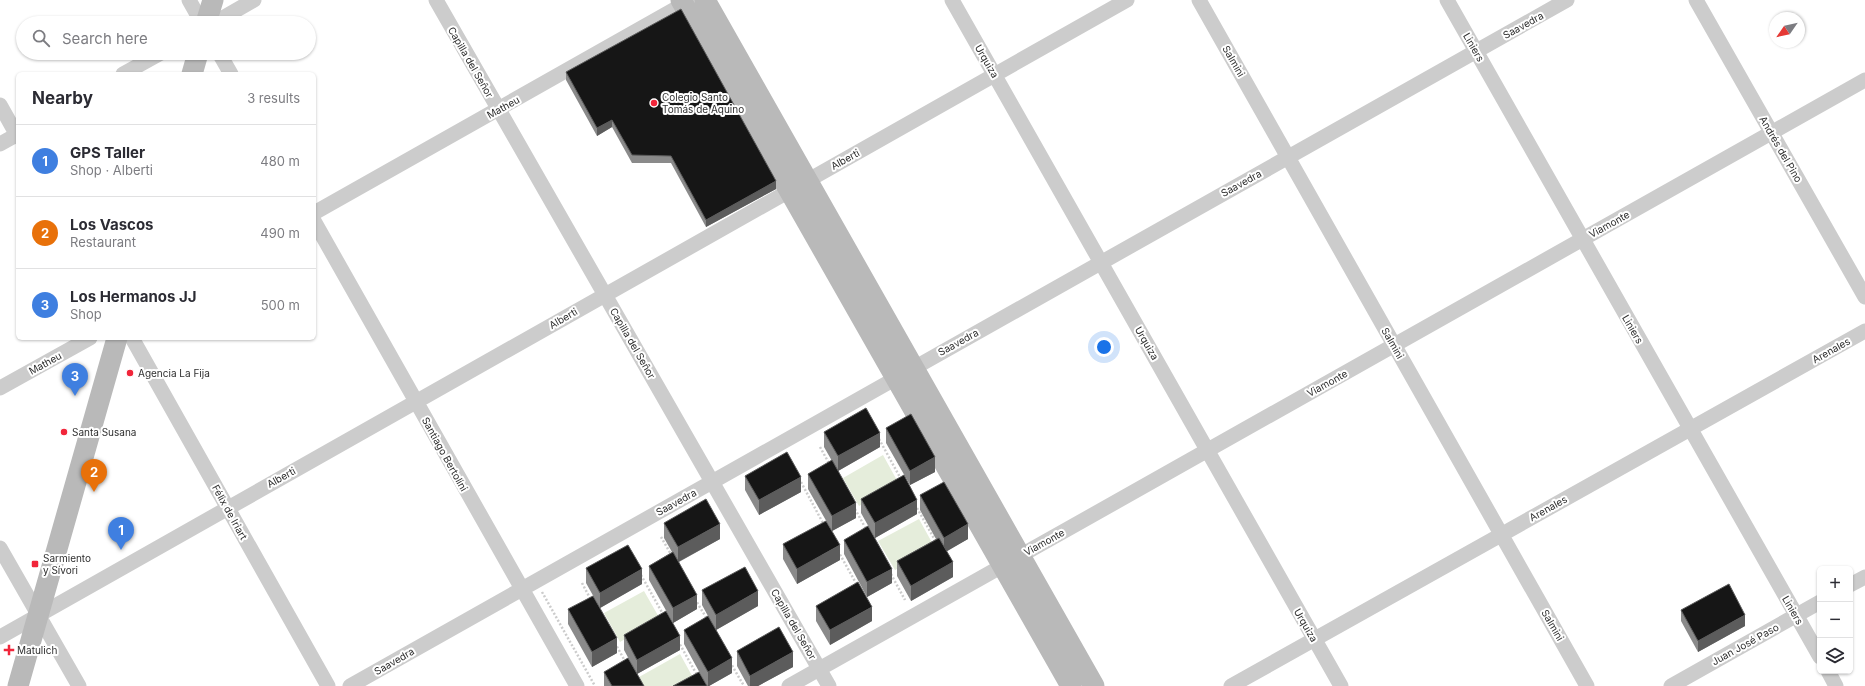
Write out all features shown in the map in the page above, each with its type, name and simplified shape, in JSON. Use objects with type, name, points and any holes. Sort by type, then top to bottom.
[{"type":"main road","points":[[208,16],[213,0]]},
{"type":"main road","points":[[705,0],[914,367],[1011,560],[1071,686]]},
{"type":"main road","points":[[686,2],[789,190],[895,377],[1011,560],[1094,686]]},
{"type":"main road","points":[[193,72],[196,60]]},
{"type":"main road","points":[[18,686],[116,340]]},
{"type":"street","points":[[189,0],[198,16]]},
{"type":"street","points":[[226,16],[254,0]]},
{"type":"street","name":"Capilla del Señor","points":[[436,0],[829,686]]},
{"type":"street","name":"Urquiza","points":[[952,0],[1341,686]]},
{"type":"street","name":"Alberti","points":[[0,636],[1127,0]]},
{"type":"street","name":"Salmini","points":[[1199,0],[1587,686]]},
{"type":"street","name":"Liniers","points":[[1447,0],[1817,652]]},
{"type":"street","name":"Saavedra","points":[[350,686],[895,377],[1567,0]]},
{"type":"street","name":"Andrés del Pino","points":[[1696,0],[1865,298]]},
{"type":"street","name":"Matheu","points":[[316,212],[686,2]]},
{"type":"street","points":[[128,72],[149,60]]},
{"type":"street","points":[[223,60],[230,72]]},
{"type":"street","name":"Viamonte","points":[[789,686],[1865,80]]},
{"type":"street","points":[[0,105],[16,132]]},
{"type":"street","points":[[0,144],[16,136]]},
{"type":"street","name":"Santiago Bertolini","points":[[316,225],[577,686]]},
{"type":"street","name":"Arenales","points":[[1231,686],[1865,331]]},
{"type":"street","name":"Matheu","points":[[0,388],[86,340]]},
{"type":"street","name":"Félix de Iriart","points":[[133,340],[328,686]]},
{"type":"street","points":[[0,548],[79,686]]},
{"type":"street","points":[[1853,583],[1865,577]]},
{"type":"street","name":"Juan José Paso","points":[[1671,686],[1817,604]]},
{"type":"street","points":[[1830,674],[1836,686]]},
{"type":"path","points":[[876,434],[902,482]]},
{"type":"path","points":[[820,447],[832,468]]},
{"type":"path","points":[[797,476],[827,530]]},
{"type":"path","points":[[851,502],[867,530]]},
{"type":"path","points":[[914,502],[936,543]]},
{"type":"path","points":[[661,537],[672,558]]},
{"type":"path","points":[[835,544],[861,591]]},
{"type":"path","points":[[638,569],[665,617]]},
{"type":"path","points":[[890,572],[906,600]]},
{"type":"path","points":[[582,583],[593,603]]},
{"type":"path","points":[[549,588],[542,592],[595,686]]},
{"type":"path","points":[[692,592],[710,625]]},
{"type":"path","points":[[676,638],[700,679]]},
{"type":"path","points":[[615,642],[629,668]]},
{"type":"path","points":[[728,658],[744,686]]},
{"type":"green space","points":[[883,455],[899,484],[859,506],[843,478]]},
{"type":"green space","points":[[919,519],[935,548],[895,570],[878,541]]},
{"type":"green space","points":[[644,591],[660,619],[620,642],[604,613]]},
{"type":"green space","points":[[680,654],[696,683],[691,686],[644,686],[639,677]]},
{"type":"building","name":"Colegio Santo Tomás de Aquino","points":[[681,9],[776,181],[706,220],[671,156],[632,155],[612,120],[597,128],[566,72]]},
{"type":"building","points":[[866,408],[880,433],[838,456],[824,432]]},
{"type":"building","points":[[911,414],[935,457],[910,471],[886,428]]},
{"type":"building","points":[[787,452],[801,477],[759,500],[745,476]]},
{"type":"building","points":[[832,460],[856,503],[832,516],[808,474]]},
{"type":"building","points":[[904,475],[917,500],[875,523],[861,499]]},
{"type":"building","points":[[944,482],[968,524],[944,538],[920,495]]},
{"type":"building","points":[[706,499],[720,524],[678,547],[664,523]]},
{"type":"building","points":[[826,521],[840,545],[797,569],[783,544]]},
{"type":"building","points":[[868,526],[892,569],[867,582],[844,540]]},
{"type":"building","points":[[939,538],[953,562],[911,586],[897,561]]},
{"type":"building","points":[[628,545],[642,569],[600,593],[586,568]]},
{"type":"building","points":[[673,552],[697,595],[673,608],[649,566]]},
{"type":"building","points":[[745,567],[758,591],[716,615],[702,590]]},
{"type":"building","points":[[858,582],[872,607],[830,630],[816,606]]},
{"type":"building","points":[[1729,584],[1745,615],[1698,641],[1681,610]]},
{"type":"building","points":[[593,596],[617,638],[592,652],[568,609]]},
{"type":"building","points":[[666,611],[680,636],[637,660],[624,635]]},
{"type":"building","points":[[708,616],[732,658],[708,672],[684,630]]},
{"type":"building","points":[[779,627],[793,652],[750,676],[737,651]]},
{"type":"building","points":[[628,658],[644,686],[612,686],[604,672]]},
{"type":"building","points":[[699,672],[707,686],[673,686]]},
{"type":"place","name":"Colegio Santo Tomás de Aquino","points":[[654,103]]},
{"type":"place","name":"Agencia La Fija","points":[[130,373]]},
{"type":"place","name":"Los Hermanos JJ","points":[[75,396]]},
{"type":"place","name":"Santa Susana","points":[[64,432]]},
{"type":"place","name":"Los Vascos","points":[[94,492]]},
{"type":"place","name":"GPS Taller","points":[[121,550]]},
{"type":"place","name":"Sarmiento y Sívori","points":[[35,564]]},
{"type":"place","name":"Matulich","points":[[9,650]]}]
